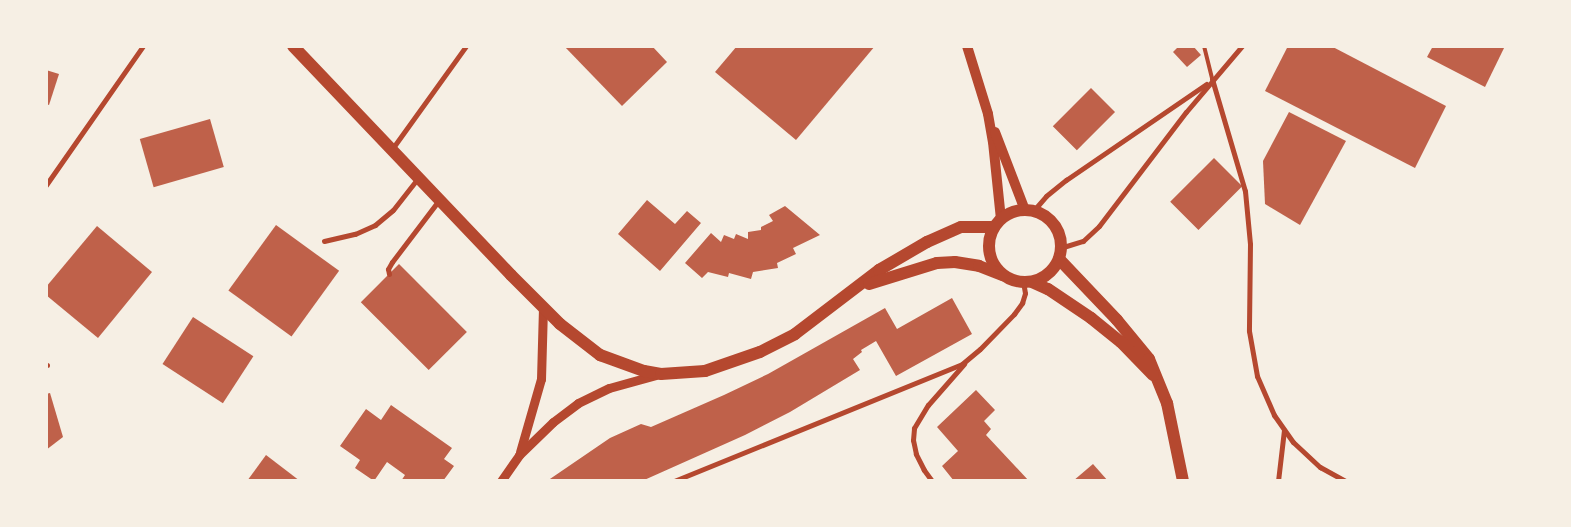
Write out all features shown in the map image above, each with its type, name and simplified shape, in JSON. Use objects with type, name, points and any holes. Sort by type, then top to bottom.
[{"type":"main road","points":[[293,46],[543,307],[600,355],[627,367],[661,374],[705,370],[760,352],[795,334],[845,298],[879,270],[927,242],[961,227],[997,224],[1010,213],[1030,210],[1048,219],[1055,228],[1060,253],[1149,359],[1160,382],[1174,434],[1183,481]]},
{"type":"main road","points":[[967,46],[993,142],[997,224],[989,250],[992,261],[1008,277]]},
{"type":"main road","points":[[988,118],[1030,210]]},
{"type":"main road","points":[[1027,282],[1048,275],[1060,253]]},
{"type":"main road","points":[[845,298],[873,282],[937,263],[955,262],[979,266],[1008,277],[1048,288],[1121,342],[1160,382]]},
{"type":"street","points":[[46,185],[143,46]]},
{"type":"street","points":[[392,149],[466,46]]},
{"type":"street","points":[[1060,253],[1083,241],[1099,226],[1212,79],[1242,46]]},
{"type":"street","points":[[1030,210],[1066,180],[1212,79]]},
{"type":"street","points":[[1212,79],[1241,170],[1247,202],[1250,244],[1249,331],[1253,358],[1263,391],[1284,430],[1309,460],[1345,481]]},
{"type":"street","points":[[324,241],[355,234],[375,225],[393,210],[418,177]]},
{"type":"street","points":[[389,274],[388,269],[392,262],[440,200]]},
{"type":"street","points":[[674,481],[962,364],[980,350],[1022,303],[1027,282]]},
{"type":"street","points":[[519,455],[541,379],[543,307]]},
{"type":"street","points":[[932,481],[920,462],[913,440],[918,419],[968,359]]},
{"type":"street","points":[[501,481],[519,455],[553,422],[592,394],[626,382],[661,374]]},
{"type":"street","points":[[1278,481],[1284,430]]},
{"type":"lane","points":[[1204,46],[1212,79]]},
{"type":"building","points":[[564,46],[652,46],[667,62],[622,106]]},
{"type":"building","points":[[737,46],[875,46],[796,140],[715,72]]},
{"type":"building","points":[[1179,46],[1193,46],[1201,55],[1187,67],[1173,52]]},
{"type":"building","points":[[1288,46],[1331,46],[1446,106],[1415,168],[1265,91]]},
{"type":"building","points":[[1433,46],[1505,46],[1485,87],[1427,57]]},
{"type":"building","points":[[46,70],[59,74],[49,105],[46,104]]},
{"type":"building","points":[[1091,88],[1115,112],[1077,150],[1053,126]]},
{"type":"building","points":[[1289,112],[1346,141],[1300,225],[1265,204],[1263,161]]},
{"type":"building","points":[[210,119],[224,167],[154,187],[140,139]]},
{"type":"building","points":[[1214,158],[1242,186],[1198,230],[1170,202]]},
{"type":"building","points":[[647,200],[675,224],[687,211],[701,223],[660,271],[618,234]]},
{"type":"building","points":[[785,206],[820,235],[793,248],[796,254],[777,263],[778,268],[753,272],[751,279],[729,273],[728,277],[708,272],[702,278],[685,263],[711,233],[721,242],[724,235],[734,239],[736,234],[748,239],[748,232],[761,230],[761,227],[773,221],[769,215]]},
{"type":"building","points":[[276,225],[339,271],[291,336],[228,291]]},
{"type":"building","points":[[97,226],[152,272],[98,338],[46,295],[46,287]]},
{"type":"building","points":[[399,264],[467,332],[429,370],[361,302]]},
{"type":"building","points":[[952,298],[972,334],[896,376],[876,341],[861,350],[862,352],[853,359],[860,370],[790,412],[745,435],[642,481],[547,481],[610,438],[641,424],[651,427],[724,395],[768,374],[885,308],[897,329]]},
{"type":"building","points":[[193,317],[253,356],[223,403],[163,364]]},
{"type":"building","points":[[976,390],[995,410],[984,421],[991,429],[986,435],[1029,481],[954,481],[942,466],[958,451],[937,427]]},
{"type":"building","points":[[50,393],[63,437],[46,450],[46,394]]},
{"type":"building","points":[[391,405],[452,448],[444,459],[454,466],[443,481],[401,481],[405,475],[387,462],[374,481],[355,468],[360,460],[340,446],[366,409],[381,420]]},
{"type":"building","points":[[266,455],[300,481],[247,481]]},
{"type":"building","points":[[1093,464],[1108,481],[1073,481]]}]
